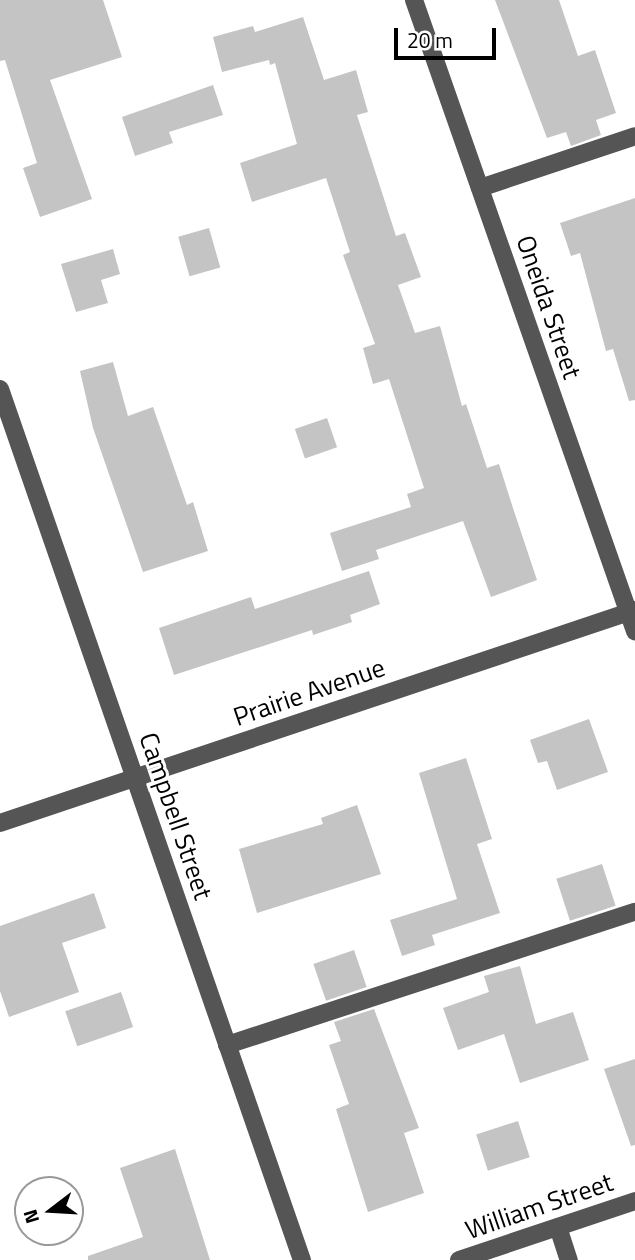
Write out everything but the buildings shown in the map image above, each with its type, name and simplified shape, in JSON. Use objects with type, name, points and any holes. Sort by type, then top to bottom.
[{"type":"street","name":"Oneida Street","points":[[414,0],[632,611],[635,631]]},
{"type":"street","points":[[480,188],[635,136]]},
{"type":"street","name":"Campbell Street","points":[[0,388],[302,1260]]},
{"type":"street","name":"Prairie Avenue","points":[[0,823],[632,611]]},
{"type":"street","points":[[227,1045],[635,912]]},
{"type":"street","name":"William Street","points":[[459,1260],[635,1201]]},
{"type":"street","points":[[558,1227],[569,1260]]}]
